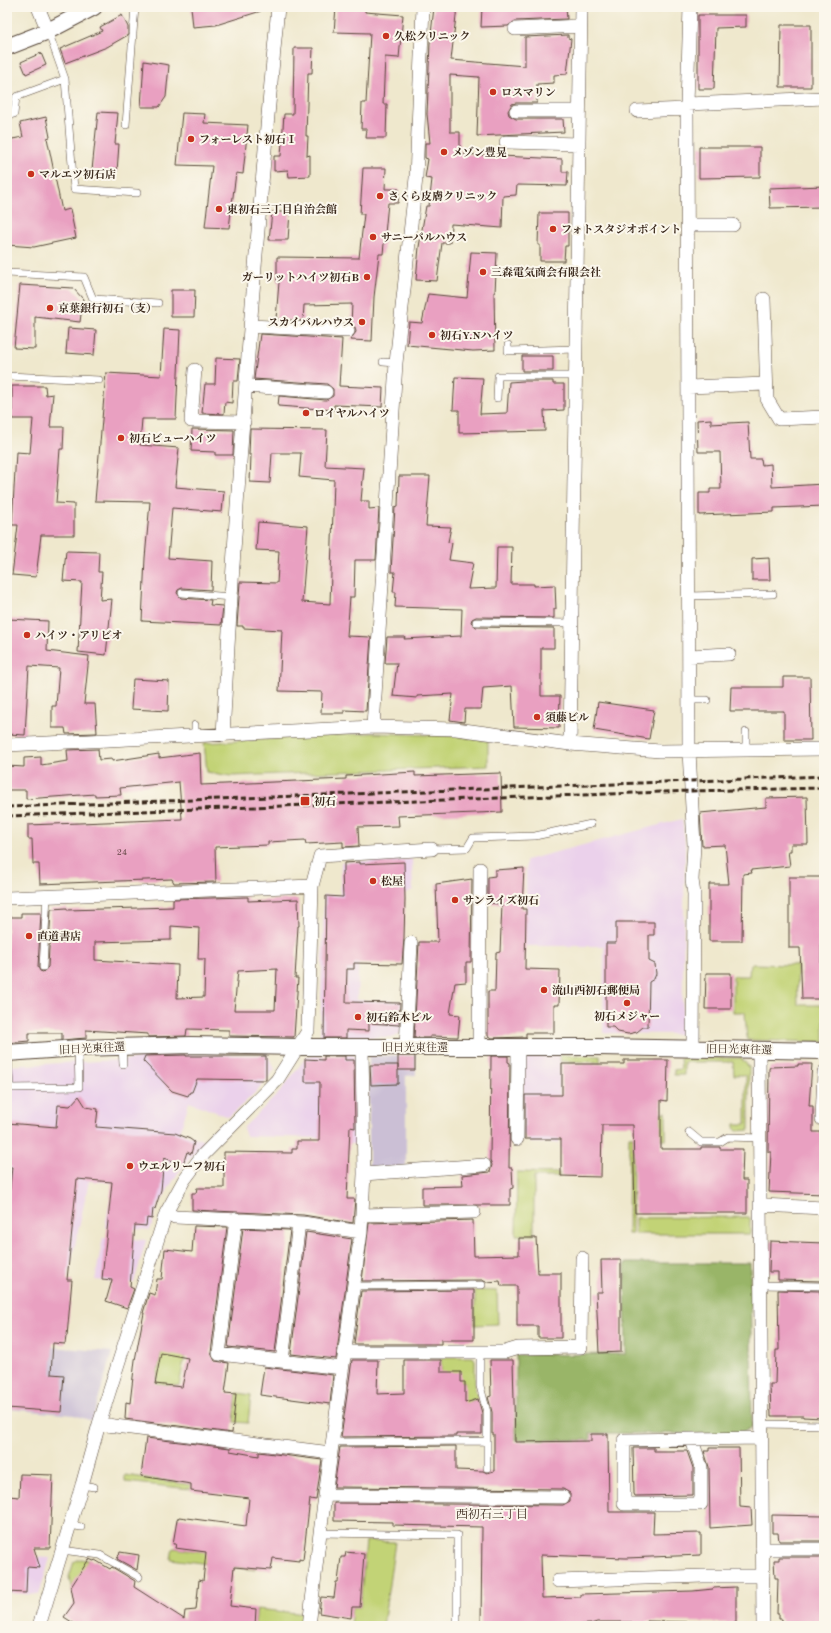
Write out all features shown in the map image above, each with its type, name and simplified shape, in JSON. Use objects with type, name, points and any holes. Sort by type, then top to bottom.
[{"type":"street","points":[[38,7],[48,30]]},
{"type":"street","points":[[7,47],[48,30],[94,7]]},
{"type":"street","points":[[224,735],[223,677],[231,597],[260,205],[278,7]]},
{"type":"street","points":[[374,727],[389,363],[416,178],[423,7]]},
{"type":"street","points":[[570,744],[572,623],[570,431],[576,349],[581,7]]},
{"type":"street","points":[[690,7],[687,106],[689,751],[694,845],[692,880],[694,894],[693,1049]]},
{"type":"street","points":[[515,30],[580,26]]},
{"type":"street","points":[[637,111],[687,106],[824,98]]},
{"type":"street","points":[[516,111],[579,111]]},
{"type":"street","points":[[506,142],[579,144]]},
{"type":"street","points":[[688,225],[733,225]]},
{"type":"street","points":[[764,299],[767,399],[779,419],[824,417]]},
{"type":"street","points":[[251,326],[348,331]]},
{"type":"street","points":[[195,370],[191,421],[244,422]]},
{"type":"street","points":[[688,387],[766,384]]},
{"type":"street","points":[[246,386],[326,392]]},
{"type":"street","points":[[689,656],[729,654]]},
{"type":"street","points":[[7,745],[195,730],[224,735],[374,727],[456,730],[570,744],[689,751],[824,749]]},
{"type":"street","points":[[39,1626],[62,1550],[76,1526],[88,1486],[99,1424],[166,1213],[184,1180],[202,1156],[277,1080],[308,1031],[312,886],[320,856],[432,849]]},
{"type":"street","points":[[479,1047],[480,869]]},
{"type":"street","points":[[7,898],[312,886]]},
{"type":"street","points":[[406,1047],[411,943]]},
{"type":"street","name":"旧日光東往還","points":[[8,1053],[78,1048],[191,1045],[298,1047],[759,1049],[824,1051]]},
{"type":"street","points":[[309,1626],[320,1533],[342,1368],[355,1286],[361,1232],[364,1174],[362,1047]]},
{"type":"street","points":[[517,1139],[518,1047]]},
{"type":"street","points":[[759,1049],[763,1626]]},
{"type":"street","points":[[824,1072],[822,1119],[824,1119]]},
{"type":"street","points":[[364,1174],[484,1165]]},
{"type":"street","points":[[760,1205],[824,1208]]},
{"type":"street","points":[[362,1215],[474,1212]]},
{"type":"street","points":[[166,1213],[175,1217],[299,1223],[361,1232]]},
{"type":"street","points":[[236,1219],[219,1354],[342,1368]]},
{"type":"street","points":[[282,1361],[299,1223]]},
{"type":"street","points":[[345,1352],[505,1352],[518,1348],[581,1347],[582,1258]]},
{"type":"street","points":[[99,1424],[332,1447]]},
{"type":"street","points":[[692,1440],[701,1467],[702,1504],[624,1504],[624,1440],[761,1438]]},
{"type":"street","points":[[326,1495],[563,1497]]},
{"type":"street","points":[[762,1548],[824,1549]]},
{"type":"street","points":[[558,1581],[703,1576],[763,1576]]},
{"type":"lane","points":[[126,125],[135,7]]},
{"type":"lane","points":[[48,30],[65,79],[74,189],[137,193]]},
{"type":"lane","points":[[7,116],[14,114],[16,97],[65,79]]},
{"type":"lane","points":[[7,273],[84,277],[93,298],[158,303]]},
{"type":"lane","points":[[508,345],[508,351],[576,349]]},
{"type":"lane","points":[[7,376],[99,380]]},
{"type":"lane","points":[[497,398],[498,376],[575,376]]},
{"type":"lane","points":[[182,593],[231,597]]},
{"type":"lane","points":[[689,596],[773,594]]},
{"type":"lane","points":[[476,622],[572,623]]},
{"type":"lane","points":[[689,700],[707,700]]},
{"type":"lane","points":[[746,732],[746,750]]},
{"type":"lane","points":[[432,849],[467,848],[473,838],[535,836],[591,824]]},
{"type":"lane","points":[[43,967],[47,896]]},
{"type":"lane","points":[[122,1047],[123,1064]]},
{"type":"lane","points":[[8,1053],[8,1088],[79,1087],[78,1048]]},
{"type":"lane","points":[[689,1132],[701,1142],[720,1142],[728,1137],[760,1138]]},
{"type":"lane","points":[[355,1286],[482,1285]]},
{"type":"lane","points":[[760,1285],[824,1286]]},
{"type":"lane","points":[[480,1352],[480,1386],[487,1412],[487,1468]]},
{"type":"lane","points":[[762,1424],[824,1425]]},
{"type":"lane","points":[[332,1447],[487,1441]]},
{"type":"lane","points":[[320,1533],[457,1535],[457,1622]]},
{"type":"lane","points":[[62,1550],[100,1555],[139,1577]]},
{"type":"shaded area","points":[[682,819],[685,844],[682,1034],[603,1033],[604,946],[526,946],[526,860]]},
{"type":"shaded area","points":[[412,859],[413,890],[403,894],[359,950],[357,1000],[402,1001],[401,1032],[395,1037],[320,1037],[324,895],[340,895],[341,862]]},
{"type":"shaded area","points":[[135,1054],[267,1055],[275,1069],[259,1089],[229,1117],[189,1102],[180,1132],[205,1141],[178,1173],[158,1206],[150,1230],[105,1227],[113,1183],[89,1181],[68,1277],[7,1271],[7,1066],[139,1059]]},
{"type":"shaded area","points":[[353,1055],[357,1060],[357,1144],[319,1143],[319,1138],[246,1136],[243,1128],[279,1093],[307,1056]]},
{"type":"shaded area","points":[[416,1055],[416,1075],[406,1076],[406,1166],[372,1168],[369,1166],[369,1056]]},
{"type":"shaded area","points":[[529,1055],[560,1055],[559,1143],[531,1143],[523,1134],[523,1061]]},
{"type":"shaded area","points":[[103,1237],[146,1240],[134,1283],[95,1280]]},
{"type":"shaded area","points":[[7,1271],[28,1345],[112,1352],[92,1421],[74,1415],[7,1409]]},
{"type":"shaded area","points":[[7,1556],[50,1558],[39,1595],[7,1593]]},
{"type":"green space","points":[[372,733],[455,736],[488,741],[488,766],[231,776],[207,772],[204,743]]},
{"type":"green space","points":[[750,964],[797,965],[798,1005],[824,1005],[824,1042],[747,1040],[745,1012],[733,1012],[733,976],[749,976]]},
{"type":"green space","points":[[560,1055],[600,1056],[600,1062],[560,1061]]},
{"type":"green space","points":[[680,1058],[741,1058],[749,1067],[749,1130],[737,1131],[734,1128],[735,1124],[746,1124],[746,1075],[734,1075],[733,1062],[684,1062],[684,1075],[674,1075],[674,1070],[681,1069]]},
{"type":"green space","points":[[666,1112],[666,1140],[661,1140],[661,1113]]},
{"type":"green space","points":[[629,1136],[633,1136],[632,1234],[628,1234]]},
{"type":"green space","points":[[517,1172],[559,1173],[559,1177],[534,1177],[534,1235],[516,1235]]},
{"type":"green space","points":[[748,1217],[750,1218],[750,1234],[635,1234],[635,1218]]},
{"type":"green space","points":[[625,1263],[750,1263],[752,1427],[740,1434],[590,1433],[590,1440],[516,1440],[516,1355],[626,1354]]},
{"type":"green space","points":[[475,1290],[497,1291],[498,1324],[475,1325]]},
{"type":"green space","points":[[188,1340],[179,1386],[156,1383],[161,1353]]},
{"type":"green space","points":[[441,1357],[473,1357],[475,1360],[475,1389],[478,1399],[470,1401],[474,1413],[461,1413],[465,1382],[461,1382],[441,1372]]},
{"type":"green space","points":[[237,1393],[251,1395],[248,1423],[234,1422]]},
{"type":"green space","points":[[125,1475],[192,1485],[191,1489],[125,1482]]},
{"type":"green space","points":[[366,1541],[395,1542],[383,1626],[350,1626],[352,1607],[360,1607]]},
{"type":"green space","points":[[173,1548],[256,1558],[255,1570],[171,1559]]},
{"type":"green space","points":[[80,1559],[89,1560],[72,1592],[69,1577],[74,1562]]},
{"type":"green space","points":[[257,1609],[306,1614],[305,1626],[263,1626],[255,1624]]},
{"type":"building","points":[[191,7],[261,7],[261,11],[216,25],[193,27]]},
{"type":"building","points":[[336,7],[365,7],[365,12],[403,15],[399,58],[385,57],[383,104],[387,104],[386,138],[366,138],[367,129],[361,129],[362,103],[366,103],[370,33],[334,32]]},
{"type":"building","points":[[434,7],[457,7],[451,60],[525,66],[525,37],[568,35],[568,38],[571,39],[567,74],[554,75],[554,83],[537,84],[537,103],[512,104],[508,111],[509,115],[516,119],[563,119],[564,132],[477,136],[479,77],[450,75],[450,132],[460,132],[460,154],[562,159],[562,172],[568,172],[567,186],[517,185],[516,195],[503,196],[502,228],[451,224],[450,243],[442,243],[437,281],[416,280],[419,247],[426,206],[429,206],[432,179],[425,178],[428,159],[425,158],[425,143],[430,143],[427,114],[430,43]]},
{"type":"building","points":[[482,7],[566,7],[567,19],[515,21],[508,26],[481,27]]},
{"type":"building","points":[[122,15],[128,27],[128,35],[107,47],[65,63],[60,49],[102,31],[100,27]]},
{"type":"building","points":[[698,15],[746,15],[746,27],[716,28],[714,89],[698,89]]},
{"type":"building","points":[[781,25],[811,25],[811,87],[780,87]]},
{"type":"building","points":[[294,48],[313,48],[312,73],[308,73],[306,136],[308,136],[307,156],[310,155],[310,176],[289,177],[288,170],[274,171],[274,156],[281,156],[284,114],[293,114]]},
{"type":"building","points":[[41,53],[46,65],[26,74],[21,62]]},
{"type":"building","points":[[144,61],[169,65],[166,97],[159,107],[141,107]]},
{"type":"building","points":[[98,112],[118,113],[115,144],[119,144],[117,172],[92,170]]},
{"type":"building","points":[[182,113],[205,114],[204,123],[248,125],[243,174],[236,173],[229,228],[205,227],[212,166],[177,165]]},
{"type":"building","name":"マルエツ初石店","points":[[46,117],[50,137],[47,138],[62,211],[70,209],[76,238],[34,247],[7,245],[7,140],[23,137],[20,123]]},
{"type":"building","points":[[699,147],[760,147],[760,177],[699,178]]},
{"type":"building","points":[[363,168],[386,168],[385,189],[399,189],[398,203],[388,203],[383,254],[379,254],[374,297],[372,341],[350,340],[356,332],[355,327],[351,324],[352,304],[304,305],[303,321],[276,319],[279,282],[277,282],[277,257],[359,258],[364,214],[360,214]]},
{"type":"building","points":[[824,186],[824,207],[770,208],[769,188]]},
{"type":"building","points":[[272,212],[290,212],[288,240],[269,240]]},
{"type":"building","name":"フォトスタジオポイント","points":[[539,213],[568,213],[568,246],[565,246],[564,261],[540,261],[540,245],[538,245]]},
{"type":"building","points":[[471,252],[497,253],[494,292],[495,350],[473,351],[407,345],[409,322],[422,323],[428,294],[467,298]]},
{"type":"building","name":"京葉銀行初石（支）","points":[[20,285],[73,288],[83,299],[80,322],[35,317],[35,349],[14,348]]},
{"type":"building","points":[[171,290],[195,290],[194,317],[171,317]]},
{"type":"building","points":[[68,328],[96,330],[94,355],[66,353]]},
{"type":"building","points":[[164,329],[180,330],[176,419],[142,419],[140,445],[179,448],[175,487],[224,491],[222,512],[172,508],[168,558],[212,561],[211,590],[182,588],[178,590],[177,593],[181,598],[211,600],[210,605],[223,606],[221,625],[142,621],[145,558],[150,502],[95,501],[106,373],[161,376]]},
{"type":"building","points":[[260,334],[342,339],[339,386],[383,388],[382,407],[334,405],[334,410],[278,406],[279,396],[326,400],[333,396],[333,389],[327,384],[254,379]]},
{"type":"building","points":[[522,356],[553,356],[553,371],[522,371]]},
{"type":"building","points":[[216,358],[240,359],[238,381],[233,381],[232,403],[225,402],[224,414],[202,413],[205,384],[215,384]]},
{"type":"building","points":[[455,377],[483,378],[480,414],[507,413],[509,382],[523,381],[553,381],[553,384],[564,384],[564,410],[544,411],[545,431],[459,433],[459,410],[453,410]]},
{"type":"building","points":[[12,386],[45,386],[46,395],[53,394],[50,427],[64,427],[63,449],[60,449],[56,503],[74,504],[74,535],[41,535],[36,577],[12,575],[18,525],[12,525],[16,452],[30,453],[33,419],[12,419]]},
{"type":"building","points":[[711,419],[711,424],[748,422],[750,459],[761,459],[762,465],[771,464],[772,487],[824,484],[824,506],[774,508],[774,512],[699,515],[699,493],[710,493],[710,489],[721,489],[720,452],[698,452],[697,420]]},
{"type":"building","points":[[192,429],[234,430],[233,455],[215,455],[215,452],[191,451]]},
{"type":"building","points":[[250,429],[327,430],[325,466],[364,468],[361,501],[369,501],[369,509],[379,508],[376,560],[355,560],[354,597],[350,597],[347,636],[371,637],[366,711],[344,710],[344,713],[321,713],[322,692],[279,691],[282,630],[243,628],[243,626],[237,626],[240,582],[277,583],[279,551],[256,550],[258,522],[308,526],[302,602],[330,604],[334,480],[299,477],[301,453],[272,453],[270,483],[250,482]]},
{"type":"building","points":[[399,476],[430,476],[426,526],[451,527],[448,542],[452,543],[449,560],[473,563],[468,589],[496,588],[497,547],[512,547],[511,584],[534,584],[534,586],[555,585],[556,609],[554,609],[554,618],[476,617],[472,619],[471,622],[476,627],[554,628],[554,648],[541,648],[541,696],[560,696],[559,728],[514,727],[512,686],[483,688],[481,709],[465,709],[464,722],[450,720],[453,694],[417,696],[417,698],[393,696],[397,663],[385,663],[387,637],[405,637],[404,639],[461,636],[462,609],[395,607],[396,592],[393,592],[395,572],[391,572],[395,507],[398,506]]},
{"type":"building","points":[[66,551],[99,552],[98,572],[102,572],[100,600],[112,599],[106,655],[78,652],[82,582],[63,581]]},
{"type":"building","points":[[769,558],[770,580],[752,580],[752,559]]},
{"type":"building","points":[[8,619],[48,621],[47,651],[89,656],[84,704],[95,704],[97,733],[66,734],[65,728],[52,728],[52,706],[56,706],[59,668],[29,666],[25,735],[7,734]]},
{"type":"building","points":[[783,677],[810,677],[811,740],[784,740],[784,711],[730,711],[731,687],[783,687]]},
{"type":"building","points":[[133,679],[169,681],[168,711],[131,709]]},
{"type":"building","points":[[598,702],[654,710],[649,739],[594,730]]},
{"type":"building","points":[[98,749],[99,760],[112,759],[112,761],[159,754],[159,758],[200,753],[201,785],[346,779],[346,776],[415,772],[415,776],[501,773],[502,812],[398,816],[399,826],[358,827],[359,846],[343,847],[343,842],[306,844],[305,840],[268,842],[268,845],[215,847],[216,882],[174,883],[172,879],[40,884],[39,864],[33,864],[32,839],[28,839],[28,825],[182,819],[179,782],[120,788],[121,795],[95,796],[95,794],[26,799],[26,790],[7,790],[7,766],[24,767],[24,758],[41,757],[41,765],[68,761],[67,750]]},
{"type":"building","points":[[807,797],[808,844],[791,844],[791,851],[788,851],[790,866],[751,870],[752,873],[743,874],[742,941],[709,941],[709,884],[729,884],[725,845],[702,846],[700,813],[766,807],[766,798]]},
{"type":"building","points":[[360,862],[360,864],[404,862],[405,899],[402,964],[354,963],[354,969],[347,969],[346,1002],[400,1003],[399,1025],[369,1023],[369,1031],[346,1030],[346,1038],[324,1038],[326,896],[343,897],[342,871],[344,871],[344,863]]},
{"type":"building","points":[[524,868],[522,909],[526,909],[525,969],[560,970],[559,1005],[554,1005],[554,1033],[526,1033],[526,1037],[492,1038],[488,1036],[488,991],[495,991],[496,953],[500,952],[502,904],[488,903],[488,877],[495,876],[495,870]]},
{"type":"building","points":[[789,877],[822,877],[821,971],[823,970],[824,999],[802,999],[800,948],[789,948]]},
{"type":"building","points":[[472,879],[471,962],[466,962],[466,982],[455,983],[450,1014],[460,1015],[458,1037],[430,1036],[430,1038],[414,1038],[419,942],[438,942],[436,884]]},
{"type":"building","points":[[248,897],[248,901],[298,899],[299,926],[295,978],[298,978],[294,1037],[229,1036],[229,1030],[187,1029],[186,1036],[148,1037],[148,1034],[86,1030],[86,1038],[62,1040],[62,1033],[29,1033],[29,1041],[7,1043],[7,917],[21,917],[21,913],[41,913],[38,967],[40,971],[43,972],[48,967],[51,909],[67,908],[67,910],[173,907],[173,899]],"holes":[[[171,926],[199,928],[198,959],[205,959],[204,997],[177,998],[178,965],[95,960],[95,942],[171,940]],[[277,969],[275,1010],[234,1010],[238,971]]]},
{"type":"building","name":"初石メジャー","points":[[616,922],[654,922],[654,935],[649,935],[649,961],[655,964],[656,974],[654,979],[649,982],[648,1027],[643,1027],[637,1032],[628,1034],[618,1032],[613,1027],[606,1027],[606,943],[616,943]]},
{"type":"building","points":[[706,973],[731,973],[731,1009],[705,1009]]},
{"type":"building","points":[[145,1056],[266,1056],[266,1080],[197,1079],[192,1092],[190,1092],[188,1096],[172,1091],[143,1061]]},
{"type":"building","points":[[324,1056],[345,1056],[345,1060],[354,1060],[355,1128],[350,1127],[347,1199],[355,1199],[353,1223],[303,1215],[192,1210],[192,1193],[196,1193],[197,1188],[224,1188],[224,1152],[292,1153],[292,1149],[297,1149],[297,1141],[319,1141],[320,1082],[305,1082],[305,1059],[324,1060]]},
{"type":"building","points":[[398,1056],[415,1056],[415,1070],[398,1070]]},
{"type":"building","points":[[491,1056],[508,1056],[508,1062],[510,1063],[509,1168],[512,1168],[513,1188],[510,1189],[510,1205],[422,1205],[422,1187],[463,1186],[462,1175],[490,1172],[492,1165],[490,1160]]},
{"type":"building","points":[[624,1060],[668,1060],[667,1101],[661,1100],[661,1149],[701,1149],[701,1147],[720,1147],[720,1149],[743,1149],[742,1180],[747,1180],[747,1213],[635,1213],[633,1125],[602,1125],[601,1177],[561,1176],[561,1139],[525,1139],[525,1095],[562,1095],[562,1064],[624,1064]]},
{"type":"building","points":[[798,1064],[812,1064],[809,1106],[813,1106],[813,1132],[824,1132],[824,1194],[769,1192],[771,1152],[768,1152],[769,1069],[770,1067],[798,1066]]},
{"type":"building","points":[[370,1065],[398,1065],[398,1084],[371,1085]]},
{"type":"building","points":[[79,1096],[86,1107],[98,1109],[96,1127],[175,1133],[194,1142],[191,1154],[187,1152],[183,1164],[164,1158],[161,1190],[155,1209],[153,1208],[152,1219],[147,1218],[146,1226],[135,1225],[130,1287],[134,1289],[127,1308],[106,1301],[112,1280],[102,1279],[112,1182],[77,1179],[67,1280],[72,1280],[67,1336],[65,1344],[53,1343],[51,1374],[64,1375],[61,1412],[7,1408],[7,1216],[12,1167],[7,1167],[7,1123],[56,1127],[58,1105],[70,1106]]},
{"type":"building","points":[[473,1220],[474,1256],[519,1255],[519,1238],[536,1238],[538,1273],[561,1273],[561,1338],[538,1338],[538,1326],[517,1326],[517,1286],[501,1286],[500,1281],[362,1281],[369,1223]]},
{"type":"building","points":[[194,1226],[227,1227],[211,1353],[215,1361],[229,1363],[225,1393],[236,1394],[232,1433],[125,1419],[126,1402],[130,1403],[143,1313],[149,1293],[155,1295],[157,1279],[162,1279],[165,1249],[192,1252]],"holes":[[[161,1353],[188,1358],[182,1387],[155,1384]]]},
{"type":"building","points":[[243,1228],[290,1230],[275,1352],[228,1347]]},
{"type":"building","points":[[306,1232],[352,1239],[336,1359],[291,1354]]},
{"type":"building","points":[[770,1241],[824,1243],[821,1281],[778,1280],[778,1272],[769,1272]]},
{"type":"building","points":[[601,1260],[621,1260],[621,1352],[599,1353],[596,1292],[602,1292]]},
{"type":"building","points":[[474,1290],[474,1340],[441,1340],[441,1344],[354,1344],[361,1291]]},
{"type":"building","points":[[778,1290],[820,1291],[820,1294],[824,1294],[824,1402],[821,1402],[821,1418],[803,1416],[771,1416],[770,1384],[775,1384],[776,1350],[779,1350]]},
{"type":"building","points":[[352,1360],[378,1360],[377,1394],[404,1393],[404,1360],[441,1360],[441,1372],[461,1372],[461,1382],[465,1382],[465,1403],[478,1399],[482,1413],[482,1434],[456,1434],[456,1436],[341,1437]]},
{"type":"building","points":[[490,1360],[513,1360],[515,1442],[591,1441],[591,1434],[608,1434],[609,1512],[654,1512],[653,1534],[701,1533],[701,1555],[626,1558],[541,1555],[542,1598],[581,1597],[581,1594],[693,1591],[736,1587],[736,1623],[647,1621],[647,1626],[632,1626],[632,1622],[597,1622],[591,1624],[542,1626],[481,1626],[482,1527],[392,1525],[392,1522],[334,1521],[334,1503],[563,1505],[570,1501],[570,1493],[563,1489],[334,1487],[340,1447],[456,1446],[456,1470],[483,1471],[487,1473],[494,1471],[494,1434],[492,1434],[492,1412],[488,1397],[491,1396]]},
{"type":"building","points":[[264,1367],[333,1375],[330,1404],[260,1395]]},
{"type":"building","points":[[146,1438],[230,1448],[230,1451],[259,1456],[259,1452],[322,1460],[316,1500],[310,1499],[303,1560],[299,1559],[299,1561],[273,1558],[271,1570],[234,1567],[230,1606],[256,1609],[255,1626],[78,1626],[64,1617],[74,1603],[71,1587],[89,1559],[95,1560],[110,1569],[112,1567],[135,1581],[134,1587],[184,1619],[185,1611],[196,1610],[199,1580],[203,1581],[206,1552],[175,1548],[176,1544],[173,1544],[177,1520],[179,1517],[246,1526],[249,1498],[191,1491],[191,1484],[141,1476]]},
{"type":"building","points":[[633,1448],[654,1448],[654,1451],[687,1451],[693,1468],[693,1495],[635,1496]]},
{"type":"building","points":[[709,1448],[739,1448],[740,1507],[751,1508],[752,1525],[710,1528],[709,1467],[704,1451],[709,1451]]},
{"type":"building","points":[[20,1474],[53,1475],[50,1548],[34,1548],[40,1568],[27,1567],[26,1593],[7,1592],[7,1511],[9,1496],[19,1497]]},
{"type":"building","points":[[772,1515],[824,1516],[824,1541],[779,1541],[778,1533],[772,1533]]},
{"type":"building","points":[[120,1552],[139,1555],[137,1570],[117,1559]]},
{"type":"building","points":[[346,1552],[364,1554],[360,1607],[352,1607],[351,1618],[319,1613],[321,1597],[334,1598],[336,1582],[338,1582],[341,1557],[345,1557]]},
{"type":"building","points":[[779,1557],[824,1557],[824,1626],[782,1626],[782,1619],[779,1619],[779,1614],[777,1614],[778,1578],[775,1578],[774,1560],[779,1560]]},
{"type":"railway","points":[[7,807],[824,776]]},
{"type":"railway","points":[[7,816],[691,791],[824,788]]},
{"type":"place","name":"久松クリニック","points":[[386,36]]},
{"type":"place","name":"ロスマリン","points":[[493,92]]},
{"type":"place","name":"フォーレスト初石Ⅰ","points":[[191,139]]},
{"type":"place","name":"メゾン豊晃","points":[[444,152]]},
{"type":"place","name":"マルエツ初石店","points":[[31,174]]},
{"type":"place","name":"さくら皮膚クリニック","points":[[380,196]]},
{"type":"place","name":"東初石三丁目自治会館","points":[[219,209]]},
{"type":"place","name":"フォトスタジオポイント","points":[[553,229]]},
{"type":"place","name":"サニーパルハウス","points":[[373,237]]},
{"type":"place","name":"三森電気商会有限会社","points":[[483,272]]},
{"type":"place","name":"ガーリットハイツ初石B","points":[[367,277]]},
{"type":"place","name":"京葉銀行初石（支）","points":[[50,308]]},
{"type":"place","name":"スカイバルハウス","points":[[362,322]]},
{"type":"place","name":"初石Y.Nハイツ","points":[[432,335]]},
{"type":"place","name":"ロイヤルハイツ","points":[[306,413]]},
{"type":"place","name":"初石ビューハイツ","points":[[121,438]]},
{"type":"place","name":"ハイツ・アリビオ","points":[[27,635]]},
{"type":"place","name":"須藤ビル","points":[[537,717]]},
{"type":"place","name":"初石","points":[[305,801]]},
{"type":"place","name":"松屋","points":[[373,881]]},
{"type":"place","name":"サンライズ初石","points":[[455,900]]},
{"type":"place","name":"直道書店","points":[[29,936]]},
{"type":"place","name":"流山西初石郵便局","points":[[544,990]]},
{"type":"place","name":"初石メジャー","points":[[627,1003]]},
{"type":"place","name":"初石鈴木ビル","points":[[358,1017]]},
{"type":"place","name":"ウエルリーフ初石","points":[[130,1166]]},
{"type":"district","name":"西初石三丁目","points":[[492,1514]]}]
